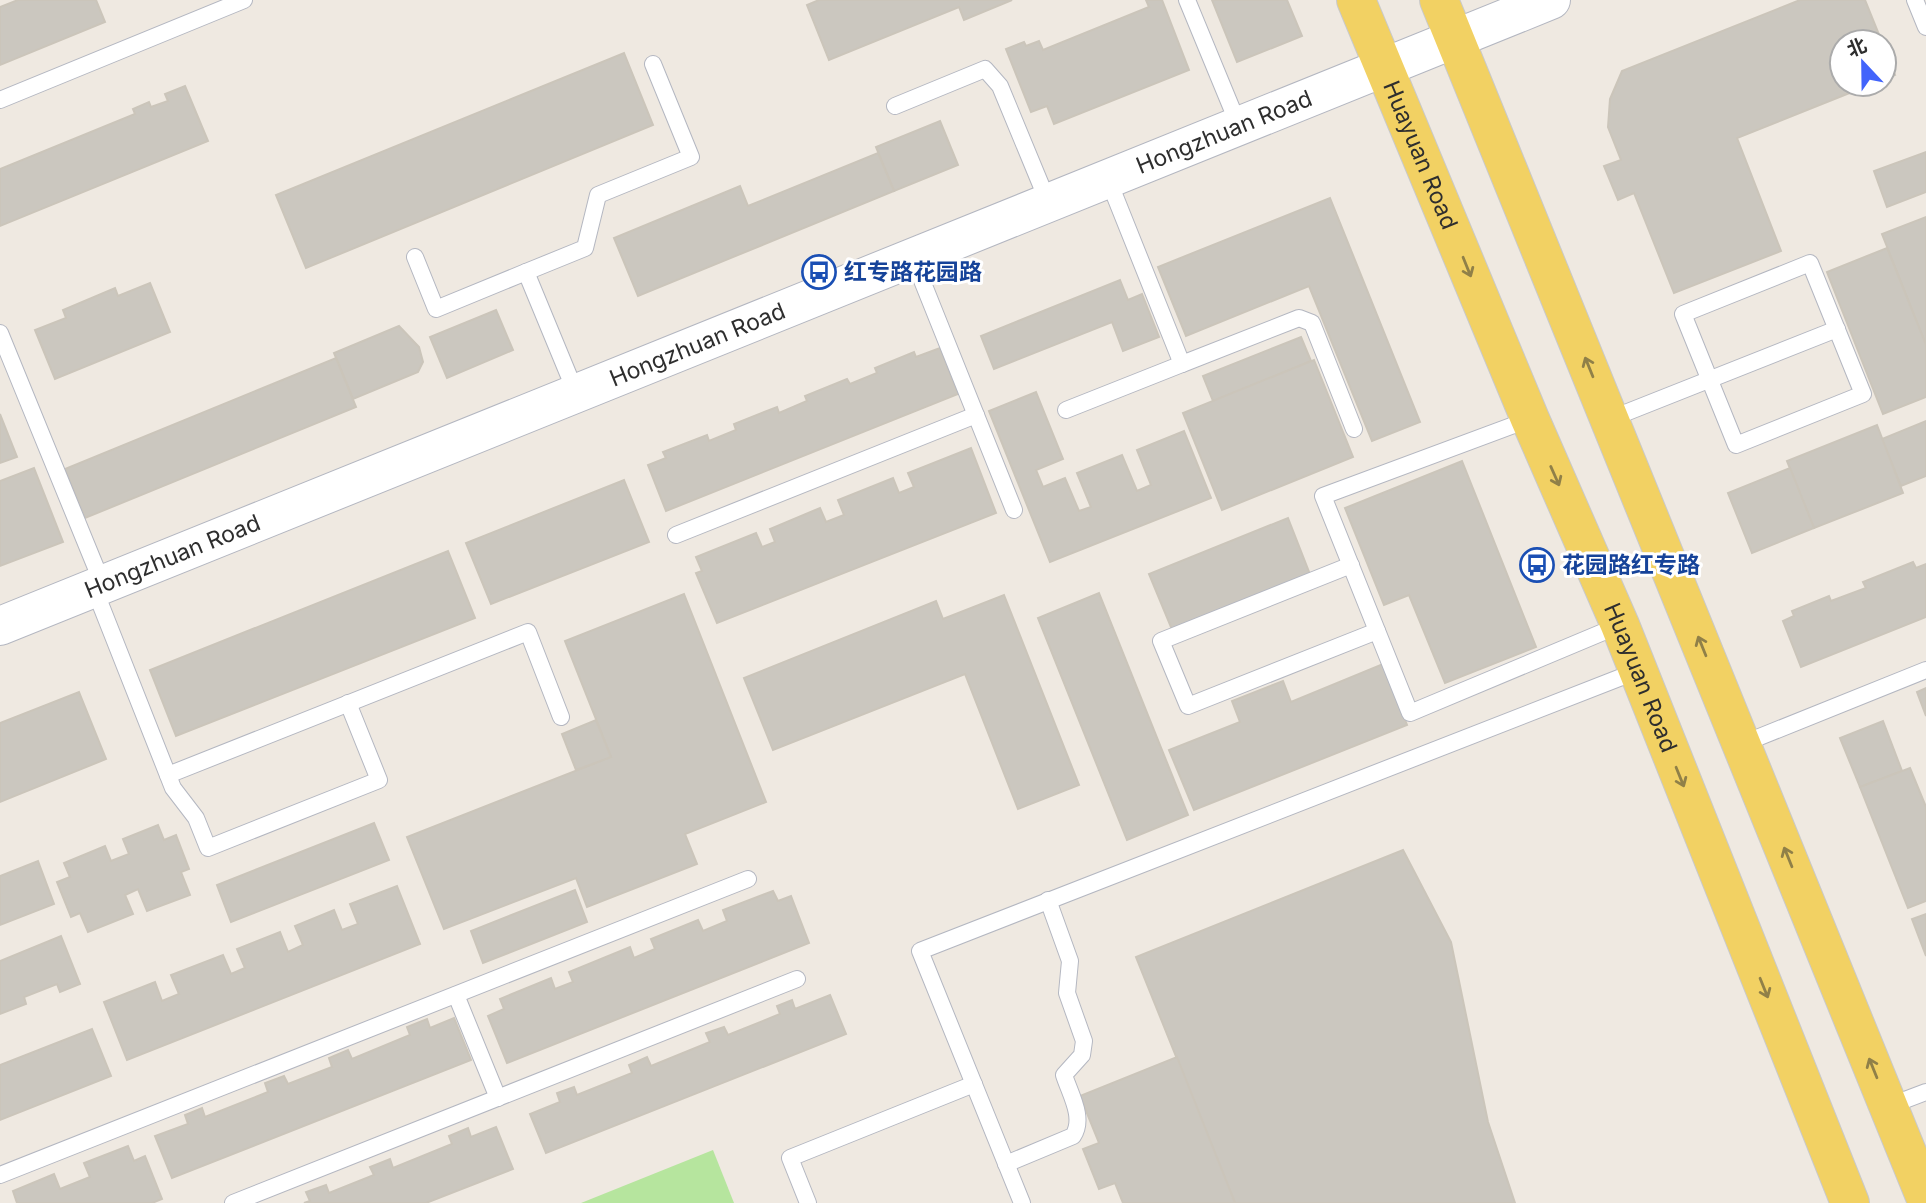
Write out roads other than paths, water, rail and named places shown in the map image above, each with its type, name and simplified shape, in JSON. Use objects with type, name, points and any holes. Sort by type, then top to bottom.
[{"type":"main road","name":"Huayuan Road","points":[[1356,0],[1530,419],[1620,625],[1850,1203]]},
{"type":"main road","points":[[1439,0],[1926,1199]]},
{"type":"street","name":"Hongzhuan Road","points":[[0,626],[1551,0]]},
{"type":"lane","points":[[0,100],[244,0]]},
{"type":"lane","points":[[1187,0],[1240,126]]},
{"type":"lane","points":[[1915,0],[1926,27]]},
{"type":"lane","points":[[415,257],[436,309],[585,248],[598,195],[691,157],[653,64]]},
{"type":"lane","points":[[895,106],[985,69],[1000,86],[1049,203]]},
{"type":"lane","points":[[1108,179],[1182,364]]},
{"type":"lane","points":[[913,258],[1014,510]]},
{"type":"lane","points":[[1811,263],[1863,394],[1735,445],[1709,380],[1683,314],[1811,263]]},
{"type":"lane","points":[[526,272],[576,394]]},
{"type":"lane","points":[[1066,410],[1298,318],[1312,323],[1354,429]]},
{"type":"lane","points":[[1610,419],[1837,328]]},
{"type":"lane","points":[[0,333],[173,788],[196,818],[208,848],[379,780],[348,703]]},
{"type":"lane","points":[[676,535],[976,415]]},
{"type":"lane","points":[[1530,419],[1323,496],[1410,713],[1620,625]]},
{"type":"lane","points":[[1351,565],[1161,641],[1188,706],[1377,631]]},
{"type":"lane","points":[[168,775],[528,632],[561,716]]},
{"type":"lane","points":[[1742,744],[1926,670]]},
{"type":"lane","points":[[1022,1203],[920,951],[1637,671]]},
{"type":"lane","points":[[0,1175],[748,879]]},
{"type":"lane","points":[[1006,1164],[1073,1136],[1078,1128],[1078,1117],[1064,1075],[1082,1055],[1084,1041],[1066,993],[1070,961],[1048,900]]},
{"type":"lane","points":[[233,1203],[797,979]]},
{"type":"lane","points":[[456,995],[498,1098]]},
{"type":"lane","points":[[808,1203],[790,1158],[974,1084]]},
{"type":"lane","points":[[1889,1106],[1926,1091]]},
{"type":"place","name":"红专路花园路","points":[[819,272]]},
{"type":"place","name":"花园路红专路","points":[[1537,565]]}]
